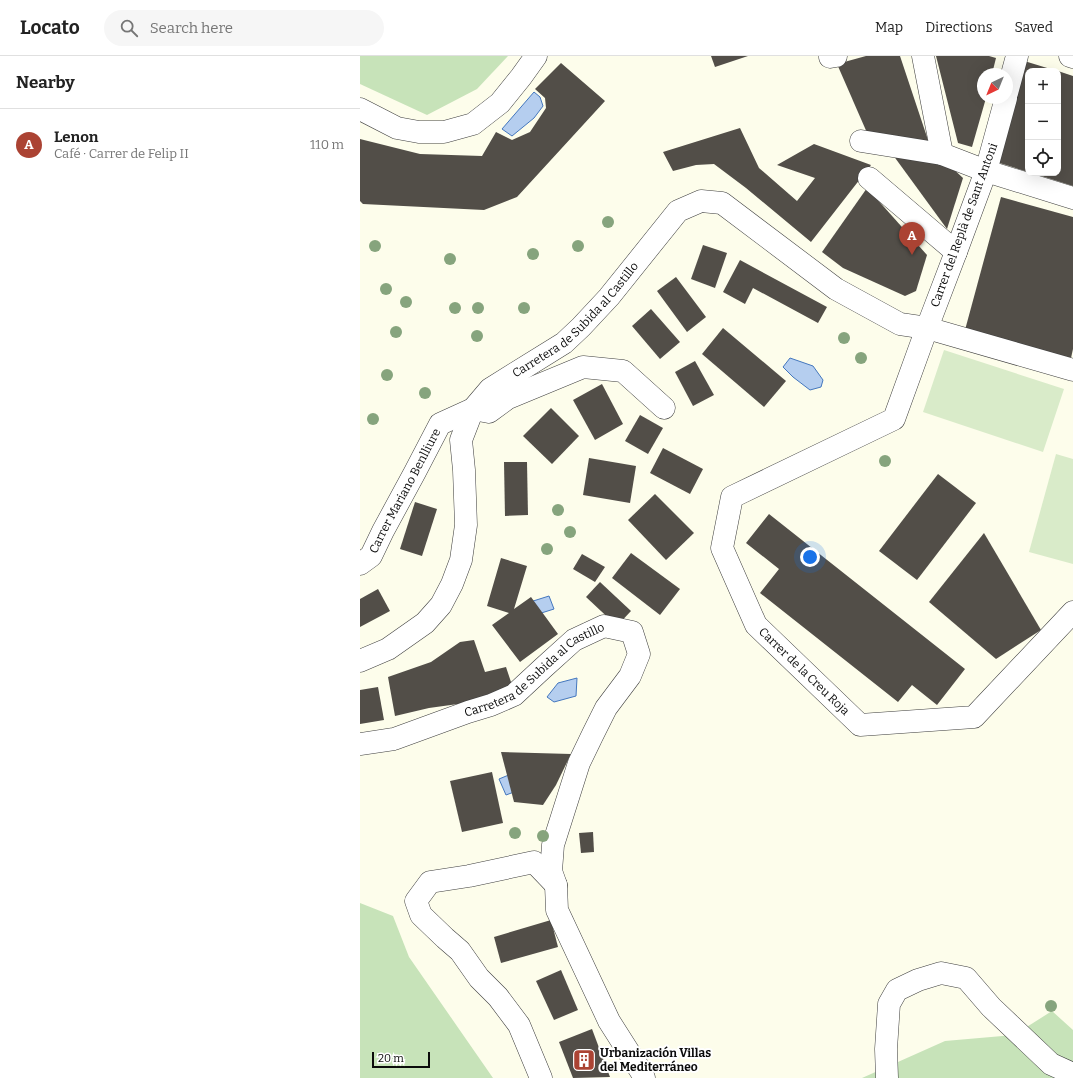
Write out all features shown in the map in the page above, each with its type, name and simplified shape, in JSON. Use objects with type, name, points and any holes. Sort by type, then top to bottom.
[{"type":"street","points":[[360,110],[397,128],[419,132],[444,132],[473,124],[500,103],[536,56]]},
{"type":"street","points":[[923,56],[942,154]]},
{"type":"street","points":[[1013,71],[1017,56]]},
{"type":"street","name":"Carrer del Replà de Sant Antoni","points":[[927,328],[986,171],[1004,104]]},
{"type":"street","points":[[861,142],[942,154],[986,171],[1073,198]]},
{"type":"street","points":[[869,178],[956,252]]},
{"type":"street","name":"Carretera de Subida al Castillo","points":[[360,661],[388,650],[425,623],[441,605],[452,584],[461,560],[466,525],[464,470],[461,440],[473,409],[490,389],[564,343],[609,297],[678,211],[701,201],[722,203],[836,289],[900,324],[927,328],[1073,370]]},
{"type":"street","name":"Carrer de la Creu Roja","points":[[927,328],[894,419],[732,497],[722,548],[756,625],[860,725],[974,717],[1073,612]]},
{"type":"street","points":[[473,409],[489,412],[508,398],[583,367],[623,371],[664,408]]},
{"type":"street","name":"Carrer Mariano Benlliure","points":[[360,564],[371,556],[440,424],[473,409]]},
{"type":"street","name":"Carretera de Subida al Castillo","points":[[360,744],[394,739],[491,705],[514,695],[574,640],[604,626],[632,632],[639,654],[630,676],[606,708],[579,763],[553,845],[551,871],[556,886],[557,910],[609,1020],[644,1078]]},
{"type":"street","points":[[540,1078],[519,1025],[498,996],[479,978],[460,951],[421,915],[416,901],[430,882],[534,862],[556,886]]},
{"type":"street","points":[[887,1078],[886,1049],[889,1004],[897,990],[918,980],[941,973],[966,978],[991,1007],[1051,1064],[1073,1074]]},
{"type":"green space","points":[[360,56],[508,56],[477,89],[427,115],[360,84]]},
{"type":"green space","points":[[944,350],[1064,389],[1043,452],[923,412]]},
{"type":"green space","points":[[1056,454],[1073,459],[1073,564],[1029,552]]},
{"type":"green space","points":[[360,903],[393,916],[409,957],[493,1078],[360,1078]]},
{"type":"green space","points":[[1052,1011],[1073,1030],[1073,1078],[862,1078],[945,1041],[1014,1035]]},
{"type":"water","points":[[534,92],[540,97],[543,106],[534,118],[512,136],[502,129]]},
{"type":"water","points":[[790,358],[813,366],[823,380],[821,387],[810,390],[793,377],[783,367]]},
{"type":"water","points":[[549,596],[554,609],[535,615],[530,602]]},
{"type":"water","points":[[577,678],[576,696],[554,702],[547,697],[558,683]]},
{"type":"water","points":[[516,772],[522,789],[506,795],[499,779]]},
{"type":"building","points":[[711,56],[748,56],[715,67]]},
{"type":"building","points":[[866,56],[900,56],[929,143],[868,135],[837,64]]},
{"type":"building","points":[[936,56],[989,56],[996,58],[994,68],[977,68],[977,104],[984,104],[972,147],[958,143]]},
{"type":"building","points":[[1021,60],[1047,68],[1025,68],[1025,171],[990,160],[1007,104],[1013,104],[1013,86]]},
{"type":"building","points":[[561,63],[605,101],[517,197],[484,210],[363,204],[360,201],[360,139],[420,154],[482,156],[496,132],[512,140],[530,132],[546,108],[545,98],[535,89]]},
{"type":"building","points":[[1061,72],[1073,76],[1073,186],[1041,176],[1061,176]]},
{"type":"building","points":[[740,128],[759,168],[797,201],[815,178],[777,165],[814,144],[871,165],[811,242],[746,188],[714,164],[696,165],[673,171],[663,152]]},
{"type":"building","points":[[893,155],[948,164],[963,178],[947,229]]},
{"type":"building","points":[[867,188],[927,255],[916,291],[905,296],[843,268],[822,252]]},
{"type":"building","points":[[1001,197],[1073,217],[1073,349],[1071,358],[965,330]]},
{"type":"building","points":[[703,245],[727,253],[715,288],[691,279]]},
{"type":"building","points":[[740,260],[827,307],[818,323],[753,288],[745,304],[723,292]]},
{"type":"building","points":[[676,277],[706,317],[687,332],[657,291]]},
{"type":"building","points":[[651,309],[680,342],[660,359],[632,326]]},
{"type":"building","points":[[723,328],[786,381],[764,407],[702,354]]},
{"type":"building","points":[[695,361],[714,395],[693,406],[675,372]]},
{"type":"building","points":[[602,384],[623,424],[595,440],[573,400]]},
{"type":"building","points":[[551,408],[579,436],[552,464],[523,436]]},
{"type":"building","points":[[640,415],[663,428],[648,454],[625,441]]},
{"type":"building","points":[[663,448],[703,469],[690,494],[650,473]]},
{"type":"building","points":[[589,458],[636,466],[630,503],[583,495]]},
{"type":"building","points":[[504,462],[527,462],[528,515],[505,516]]},
{"type":"building","points":[[938,474],[976,503],[917,580],[879,551]]},
{"type":"building","points":[[655,494],[694,533],[666,560],[628,520]]},
{"type":"building","points":[[415,502],[437,509],[422,556],[400,549]]},
{"type":"building","points":[[769,514],[965,669],[937,705],[912,685],[898,702],[760,593],[779,569],[746,543]]},
{"type":"building","points":[[984,533],[1041,630],[996,659],[929,602]]},
{"type":"building","points":[[631,553],[680,589],[660,615],[612,578]]},
{"type":"building","points":[[582,554],[605,567],[595,582],[573,569]]},
{"type":"building","points":[[501,558],[527,566],[514,609],[531,597],[558,634],[520,662],[492,625],[509,613],[487,606]]},
{"type":"building","points":[[600,582],[631,611],[617,626],[586,597]]},
{"type":"building","points":[[378,589],[390,611],[360,627],[360,599]]},
{"type":"building","points":[[474,640],[485,672],[506,667],[514,691],[494,699],[429,708],[395,716],[388,677],[431,662],[460,642]]},
{"type":"building","points":[[378,687],[384,720],[360,724],[360,690]]},
{"type":"building","points":[[501,752],[571,754],[556,785],[543,805],[514,802]]},
{"type":"building","points":[[492,772],[503,823],[462,832],[450,781]]},
{"type":"building","points":[[593,832],[594,852],[581,853],[579,833]]},
{"type":"building","points":[[551,920],[558,947],[501,963],[494,937]]},
{"type":"building","points":[[561,970],[578,1010],[554,1020],[536,981]]},
{"type":"building","name":"Urbanización Villas del Mediterráneo","points":[[592,1029],[610,1077],[573,1078],[559,1042]]},
{"type":"place","name":"Lenon","points":[[912,255]]},
{"type":"place","name":"Urbanización Villas del Mediterráneo","points":[[584,1060]]}]
